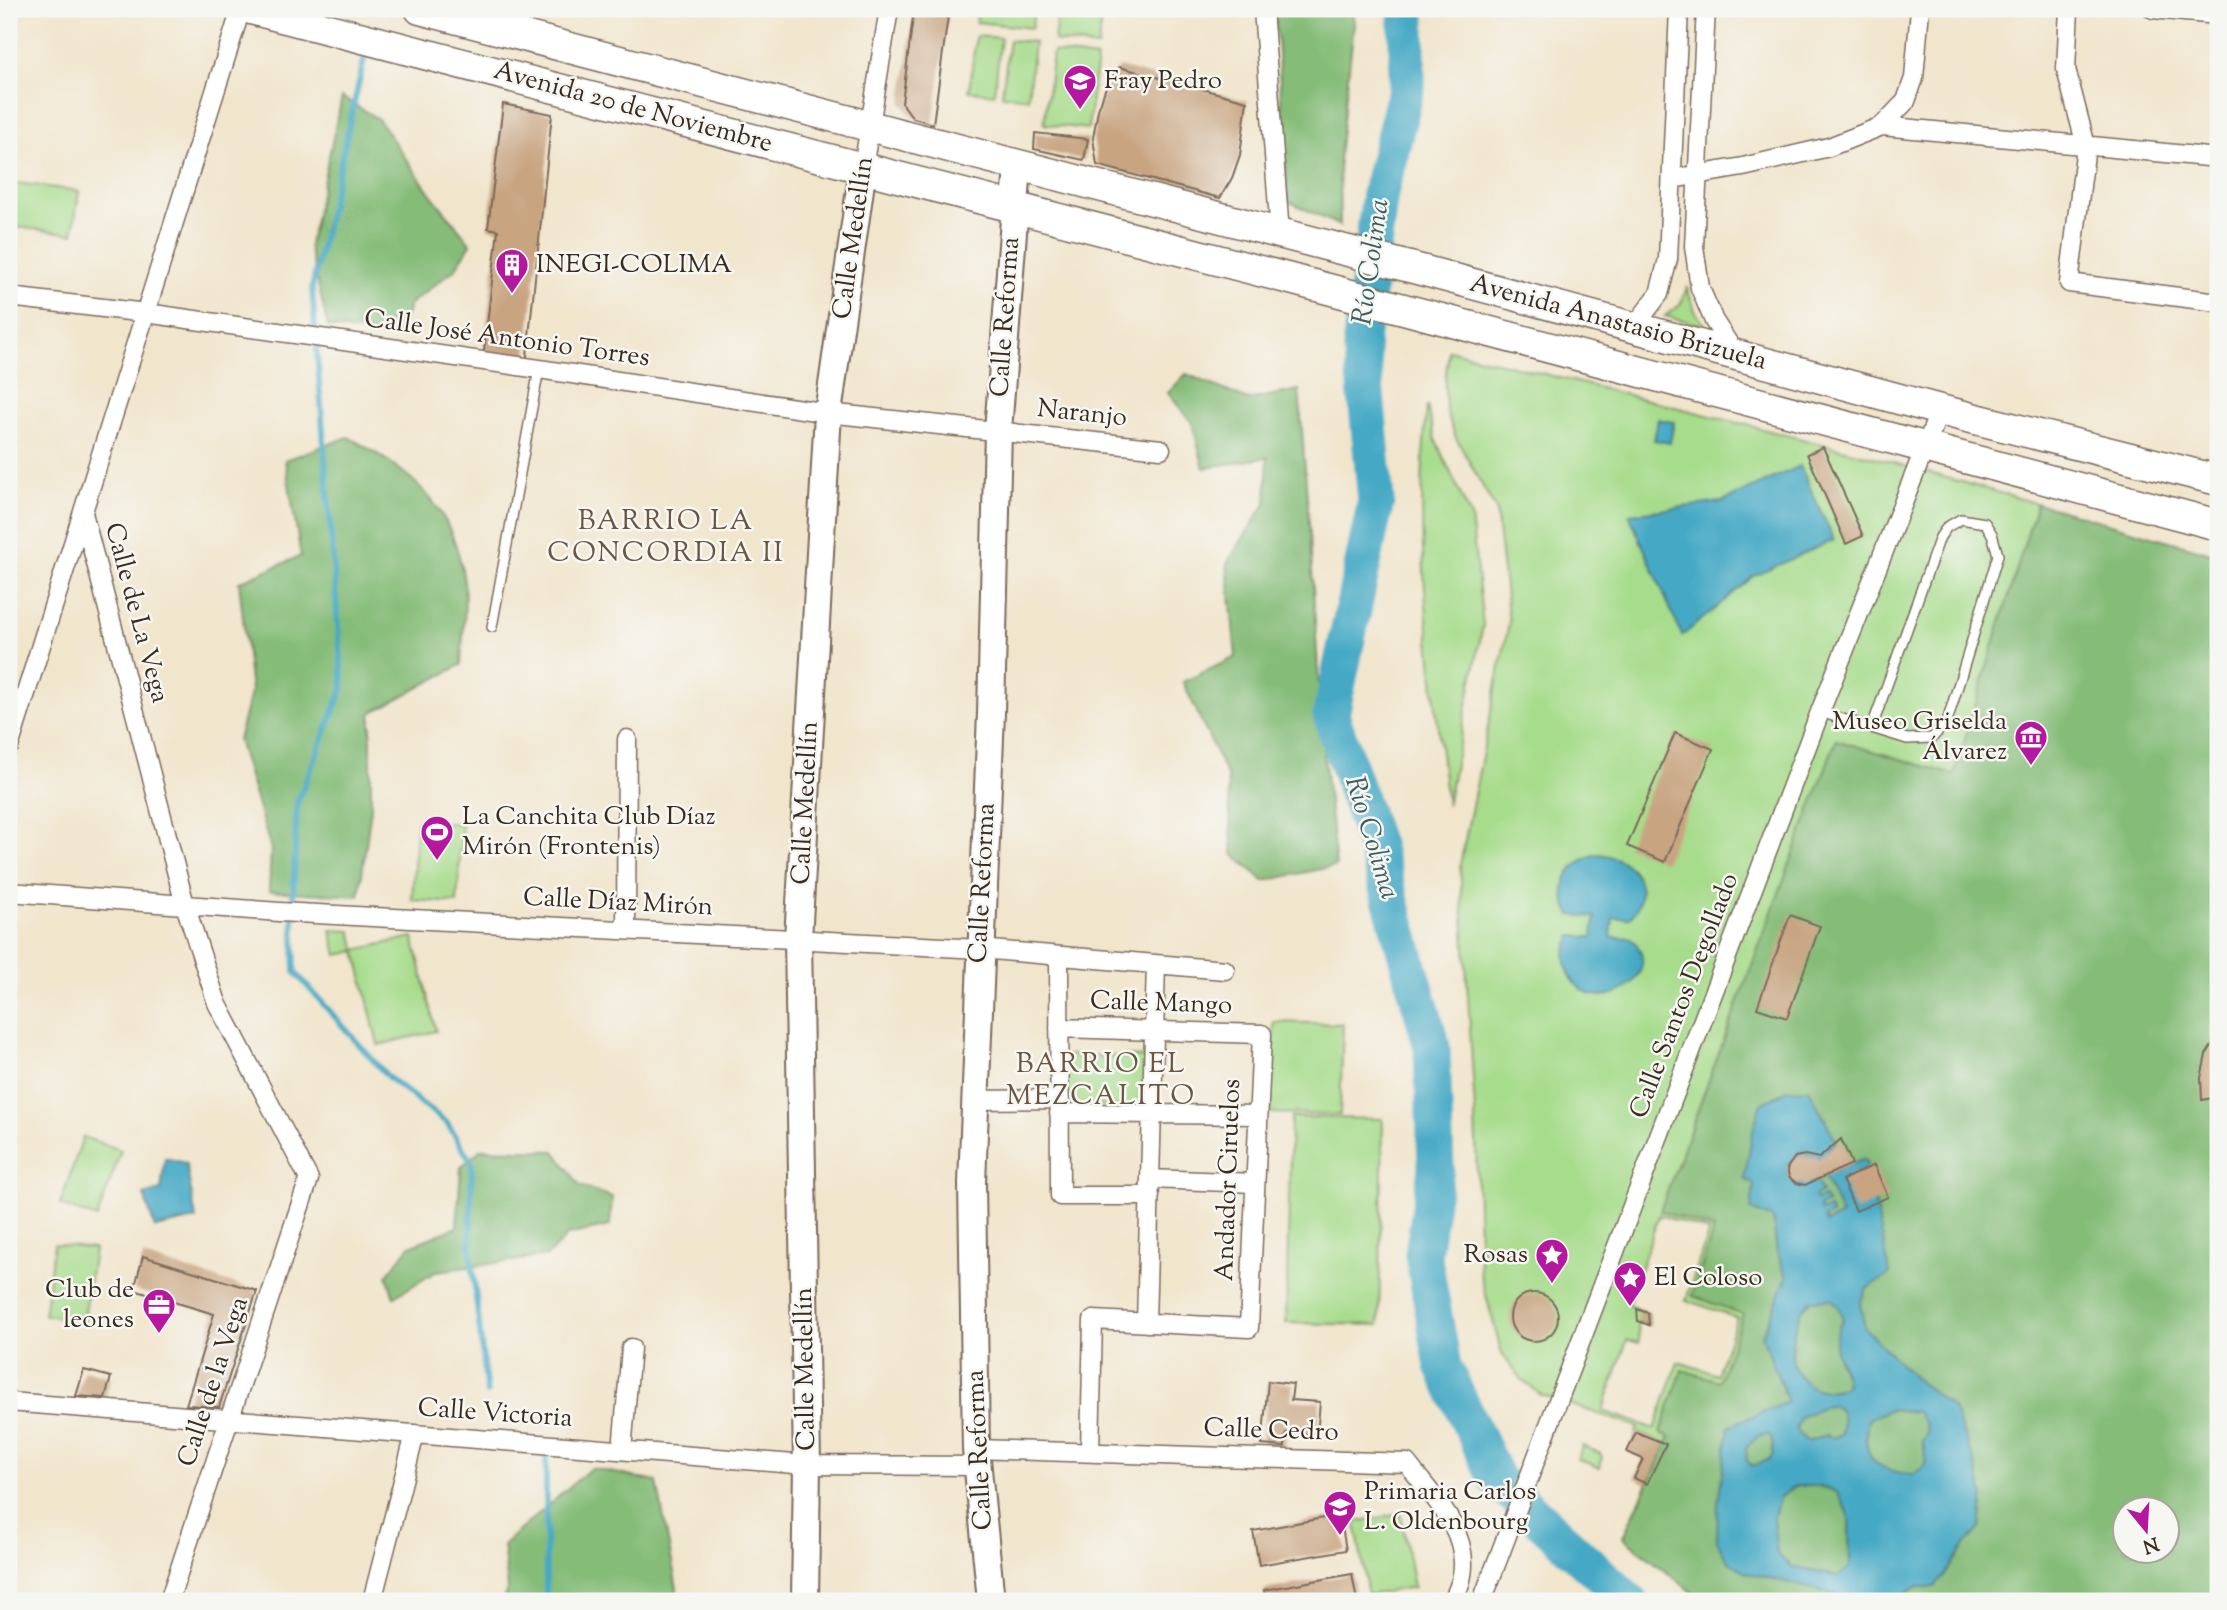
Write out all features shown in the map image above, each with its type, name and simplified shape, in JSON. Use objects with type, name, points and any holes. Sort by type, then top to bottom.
[{"type":"main road","name":"Avenida 20 de Noviembre","points":[[251,9],[1015,208]]},
{"type":"main road","name":"Avenida 20 de Noviembre","points":[[421,9],[1018,166]]},
{"type":"main road","name":"Avenida Anastasio Brizuela","points":[[1018,166],[1425,271],[1940,411],[2218,480]]},
{"type":"main road","name":"Avenida Anastasio Brizuela","points":[[1015,208],[2218,524]]},
{"type":"street","name":"Calle de La Vega","points":[[241,9],[83,513],[185,905],[217,1003],[309,1179]]},
{"type":"street","name":"Calle Medellín","points":[[805,1601],[807,1465],[798,939],[828,413],[889,9]]},
{"type":"street","points":[[1263,9],[1289,237]]},
{"type":"street","points":[[1634,327],[1659,294],[1666,272],[1679,9]]},
{"type":"street","points":[[1706,9],[1694,246],[1700,288],[1714,321],[1736,355]]},
{"type":"street","points":[[1672,179],[1743,167],[1829,147],[1882,126],[1906,101],[1914,78],[1920,9]]},
{"type":"street","points":[[2069,9],[2066,69],[2086,146],[2069,283],[2218,302]]},
{"type":"street","points":[[2153,9],[2218,15]]},
{"type":"street","points":[[1882,126],[2218,159]]},
{"type":"street","name":"Calle Reforma","points":[[991,1601],[977,1457],[972,1183],[991,713],[998,431],[1018,166]]},
{"type":"street","name":"Calle José Antonio Torres","points":[[9,296],[539,369],[828,413],[998,431]]},
{"type":"street","name":"Calle Santos Degollado","points":[[1482,1601],[1820,712],[1940,411]]},
{"type":"street","name":"Naranjo","points":[[998,431],[1161,449]]},
{"type":"street","points":[[9,747],[83,513]]},
{"type":"street","points":[[626,930],[627,739]]},
{"type":"street","name":"Calle Díaz Mirón","points":[[9,892],[279,912],[980,949],[1225,970]]},
{"type":"street","points":[[1059,956],[1060,1196],[1150,1187],[1255,1183]]},
{"type":"street","points":[[1090,1452],[1093,1320],[1146,1323],[1156,964]]},
{"type":"street","name":"Calle Mango","points":[[1059,1028],[1262,1034]]},
{"type":"street","name":"Andador Ciruelos","points":[[1146,1323],[1250,1328],[1262,1034]]},
{"type":"street","points":[[975,1100],[1152,1114],[1258,1115]]},
{"type":"street","name":"Calle de la Vega","points":[[169,1601],[309,1179]]},
{"type":"street","points":[[622,1450],[631,1348]]},
{"type":"street","name":"Calle Victoria","points":[[9,1402],[807,1465],[977,1457]]},
{"type":"street","points":[[372,1601],[415,1434]]},
{"type":"street","name":"Calle Cedro","points":[[977,1457],[1090,1452],[1408,1463],[1454,1526],[1462,1547],[1462,1574],[1453,1601]]},
{"type":"lane","points":[[492,627],[539,369]]},
{"type":"lane","points":[[1820,712],[1907,739],[1931,738],[1948,722],[1998,555],[1992,534],[1985,523],[1961,519],[1947,527],[1940,537],[1872,727]]},
{"type":"green space","points":[[978,9],[1034,9],[1032,28],[976,22]]},
{"type":"green space","points":[[1058,9],[1102,9],[1098,47],[1054,41]]},
{"type":"green space","points":[[1275,9],[1353,9],[1354,24],[1339,157],[1340,226],[1288,201]]},
{"type":"green space","points":[[976,36],[1001,38],[994,94],[969,91]]},
{"type":"green space","points":[[1009,40],[1034,42],[1028,98],[1002,95]]},
{"type":"green space","points":[[1053,52],[1097,58],[1088,129],[1044,124]]},
{"type":"green space","points":[[342,97],[378,119],[433,197],[471,244],[455,269],[410,304],[398,336],[328,327],[309,246]]},
{"type":"green space","points":[[9,182],[79,191],[73,234],[9,226]]},
{"type":"green space","points":[[1687,288],[1695,311],[1705,326],[1665,316],[1680,305]]},
{"type":"green space","points":[[1449,350],[1873,457],[2218,555],[2218,1601],[1703,1601],[1623,1537],[1666,1444],[1636,1432],[1638,1427],[1541,1395],[1522,1380],[1502,1354],[1480,1273],[1475,1112],[1460,865],[1509,623],[1496,510],[1456,438],[1446,411],[1445,381]],"holes":[[[1659,1215],[1709,1231],[1686,1300],[1737,1318],[1717,1374],[1678,1362],[1655,1429],[1603,1411],[1627,1340],[1639,1343],[1638,1322],[1649,1325],[1648,1313],[1628,1305]]]},
{"type":"green space","points":[[1186,374],[1248,400],[1299,390],[1322,737],[1336,866],[1264,881],[1233,854],[1227,776],[1183,682],[1236,657],[1227,563],[1266,503],[1268,457],[1204,468],[1192,423],[1168,393]]},
{"type":"green space","points":[[1427,405],[1435,439],[1471,517],[1483,625],[1447,805],[1430,655],[1423,555],[1423,455]]},
{"type":"green space","points":[[348,437],[410,478],[427,494],[451,533],[459,556],[465,593],[461,665],[371,713],[371,808],[359,896],[269,891],[271,849],[238,740],[251,691],[239,582],[301,556],[285,460]]},
{"type":"green space","points":[[2037,503],[2218,555],[2218,1601],[1905,1601],[1907,1592],[1918,1587],[1935,1587],[1950,1568],[1980,1528],[1984,1496],[1975,1464],[1953,1408],[1914,1378],[1865,1328],[1860,1304],[1866,1288],[1856,1211],[1842,1180],[1868,1168],[1864,1159],[1825,1176],[1842,1216],[1826,1223],[1824,1218],[1832,1214],[1829,1209],[1821,1212],[1818,1207],[1827,1203],[1816,1201],[1805,1185],[1796,1183],[1789,1177],[1788,1163],[1795,1157],[1805,1155],[1826,1117],[1754,1184],[1773,1219],[1777,1252],[1787,1277],[1762,1336],[1788,1402],[1729,1426],[1746,1572],[1861,1601],[1703,1601],[1623,1537],[1670,1437],[1660,1433],[1682,1370],[1719,1381],[1743,1314],[1692,1296],[1714,1229],[1660,1211],[1836,740],[1954,775]]},
{"type":"green space","name":"La Canchita Club Díaz Mirón (Frontenis)","points":[[417,821],[462,824],[457,903],[412,900]]},
{"type":"green space","points":[[331,930],[351,931],[356,950],[413,937],[436,1031],[378,1045],[356,951],[337,955]]},
{"type":"green space","points":[[1274,1022],[1343,1024],[1340,1115],[1270,1113]]},
{"type":"green space","points":[[1066,1055],[1149,1057],[1148,1107],[1065,1106]]},
{"type":"green space","points":[[1291,1117],[1383,1119],[1379,1325],[1286,1323]]},
{"type":"green space","points":[[83,1137],[121,1150],[97,1218],[60,1205]]},
{"type":"green space","points":[[481,1149],[555,1151],[580,1186],[612,1197],[610,1226],[568,1235],[547,1256],[437,1271],[394,1297],[387,1275],[410,1246],[457,1227],[461,1167]]},
{"type":"green space","points":[[54,1244],[94,1249],[84,1321],[44,1315]]},
{"type":"green space","points":[[1831,1299],[1838,1306],[1843,1319],[1838,1333],[1837,1349],[1846,1386],[1829,1391],[1814,1388],[1801,1378],[1793,1362],[1792,1340],[1799,1315],[1811,1300]]},
{"type":"green space","points":[[1826,1405],[1837,1408],[1842,1414],[1841,1435],[1834,1438],[1826,1435],[1808,1442],[1796,1428],[1800,1417]]},
{"type":"green space","points":[[1891,1409],[1917,1412],[1925,1424],[1927,1434],[1922,1441],[1926,1455],[1925,1465],[1914,1475],[1880,1466],[1869,1453],[1866,1444],[1868,1419]]},
{"type":"green space","points":[[1768,1434],[1772,1439],[1773,1455],[1753,1466],[1747,1461],[1746,1448],[1757,1437]]},
{"type":"green space","points":[[1582,1446],[1600,1453],[1600,1468],[1578,1459]]},
{"type":"green space","points":[[591,1468],[657,1482],[677,1589],[676,1601],[502,1601],[508,1588],[503,1545]]},
{"type":"green space","points":[[1795,1486],[1820,1486],[1837,1492],[1849,1515],[1850,1568],[1838,1576],[1792,1567],[1777,1554],[1773,1520],[1779,1498]]},
{"type":"green space","points":[[1401,1514],[1414,1587],[1368,1595],[1355,1522]]},
{"type":"water","points":[[1658,419],[1674,422],[1670,443],[1654,440]]},
{"type":"water","points":[[1800,466],[1834,540],[1754,576],[1682,636],[1629,514],[1722,502]]},
{"type":"water","points":[[1596,854],[1620,860],[1629,867],[1636,875],[1641,895],[1630,918],[1613,918],[1611,937],[1631,938],[1641,953],[1642,967],[1635,979],[1624,989],[1610,995],[1594,995],[1580,988],[1569,973],[1565,958],[1572,936],[1593,937],[1595,917],[1571,915],[1566,905],[1564,887],[1571,871],[1586,858]]},
{"type":"water","points":[[1809,1089],[1836,1141],[1819,1158],[1805,1155],[1795,1157],[1787,1168],[1789,1177],[1800,1185],[1816,1180],[1822,1192],[1814,1196],[1816,1200],[1824,1197],[1827,1203],[1819,1207],[1821,1212],[1829,1209],[1832,1215],[1824,1218],[1826,1223],[1842,1215],[1824,1176],[1864,1159],[1868,1168],[1842,1180],[1875,1202],[1890,1274],[1866,1289],[1860,1304],[1865,1328],[1914,1378],[1953,1408],[1975,1464],[1984,1496],[1980,1528],[1950,1568],[1935,1587],[1918,1587],[1907,1592],[1905,1601],[1861,1601],[1746,1572],[1728,1561],[1717,1541],[1718,1502],[1729,1426],[1788,1402],[1762,1336],[1787,1277],[1777,1252],[1773,1219],[1751,1210],[1754,1184],[1744,1179],[1761,1104],[1788,1090]],"holes":[[[1831,1299],[1838,1306],[1843,1319],[1835,1347],[1846,1386],[1838,1389],[1821,1390],[1807,1384],[1796,1371],[1793,1362],[1792,1346],[1796,1323],[1800,1313],[1811,1300]],[[1826,1405],[1837,1407],[1843,1418],[1841,1435],[1834,1438],[1826,1435],[1808,1442],[1796,1428],[1800,1417]],[[1891,1409],[1917,1412],[1925,1424],[1927,1434],[1922,1441],[1926,1455],[1925,1465],[1913,1475],[1880,1466],[1873,1460],[1866,1444],[1868,1419]],[[1768,1434],[1772,1439],[1773,1455],[1753,1466],[1747,1461],[1746,1448],[1757,1437]],[[1795,1486],[1819,1486],[1837,1492],[1849,1515],[1850,1568],[1837,1576],[1792,1567],[1777,1554],[1773,1520],[1779,1498]]]},
{"type":"water","points":[[165,1158],[186,1163],[196,1219],[155,1228],[144,1195],[161,1190]]},
{"type":"building","points":[[914,9],[949,9],[933,124],[913,118],[902,103]]},
{"type":"building","points":[[1119,67],[1247,101],[1240,155],[1232,178],[1220,198],[1097,165],[1093,138],[1098,110],[1106,87]]},
{"type":"building","name":"INEGI-COLIMA","points":[[503,104],[552,114],[526,365],[483,359],[498,230],[488,228]]},
{"type":"building","points":[[1035,133],[1088,139],[1084,160],[1034,149]]},
{"type":"building","points":[[1823,447],[1863,536],[1846,544],[1807,454]]},
{"type":"building","points":[[1675,733],[1713,749],[1665,862],[1627,846]]},
{"type":"building","points":[[1790,915],[1820,926],[1787,1018],[1757,1008]]},
{"type":"building","points":[[2218,1036],[2218,1097],[2202,1100],[2201,1078],[2206,1055]]},
{"type":"building","points":[[1841,1139],[1852,1164],[1805,1185],[1796,1183],[1789,1177],[1787,1168],[1795,1157],[1805,1155],[1819,1158]]},
{"type":"building","points":[[1874,1165],[1888,1197],[1856,1211],[1842,1180]]},
{"type":"building","points":[[143,1256],[257,1291],[219,1407],[186,1405],[214,1314],[134,1290]]},
{"type":"building","points":[[1534,1293],[1551,1300],[1558,1317],[1551,1334],[1534,1341],[1517,1334],[1510,1317],[1517,1300]]},
{"type":"building","points":[[1637,1309],[1648,1313],[1649,1325],[1638,1321]]},
{"type":"building","points":[[84,1370],[111,1377],[105,1398],[76,1396]]},
{"type":"building","points":[[1268,1381],[1293,1384],[1291,1400],[1320,1402],[1317,1435],[1286,1433],[1285,1447],[1262,1445]]},
{"type":"building","points":[[1636,1432],[1666,1444],[1647,1484],[1634,1478],[1643,1459],[1627,1452]]},
{"type":"building","points":[[1340,1515],[1346,1550],[1259,1565],[1253,1531]]},
{"type":"building","points":[[1352,1574],[1357,1601],[1266,1601],[1264,1590]]},
{"type":"waterway","name":"Río Colima","points":[[1407,9],[1407,86],[1380,193],[1361,341],[1376,501],[1331,715],[1375,845],[1432,1047],[1436,1169],[1423,1254],[1443,1366],[1497,1480],[1629,1601]]},
{"type":"waterway","points":[[364,60],[312,288],[343,688],[297,803],[293,901],[295,972],[388,1077],[447,1123],[472,1163],[470,1246],[487,1393]]},
{"type":"waterway","points":[[546,1455],[546,1601]]},
{"type":"place","name":"Fray Pedro","points":[[1080,111]]},
{"type":"place","name":"INEGI-COLIMA","points":[[512,295]]},
{"type":"place","name":"Museo Griselda Álvarez","points":[[2031,767]]},
{"type":"place","name":"La Canchita Club Díaz Mirón (Frontenis)","points":[[437,862]]},
{"type":"place","name":"Rosas","points":[[1552,1285]]},
{"type":"place","name":"El Coloso","points":[[1630,1308]]},
{"type":"place","name":"Club de leones","points":[[159,1335]]},
{"type":"place","name":"Primaria Carlos L. Oldenbourg","points":[[1340,1537]]},
{"type":"district","name":"BARRIO LA CONCORDIA II","points":[[666,538]]},
{"type":"district","name":"BARRIO EL MEZCALITO","points":[[1101,1081]]}]
